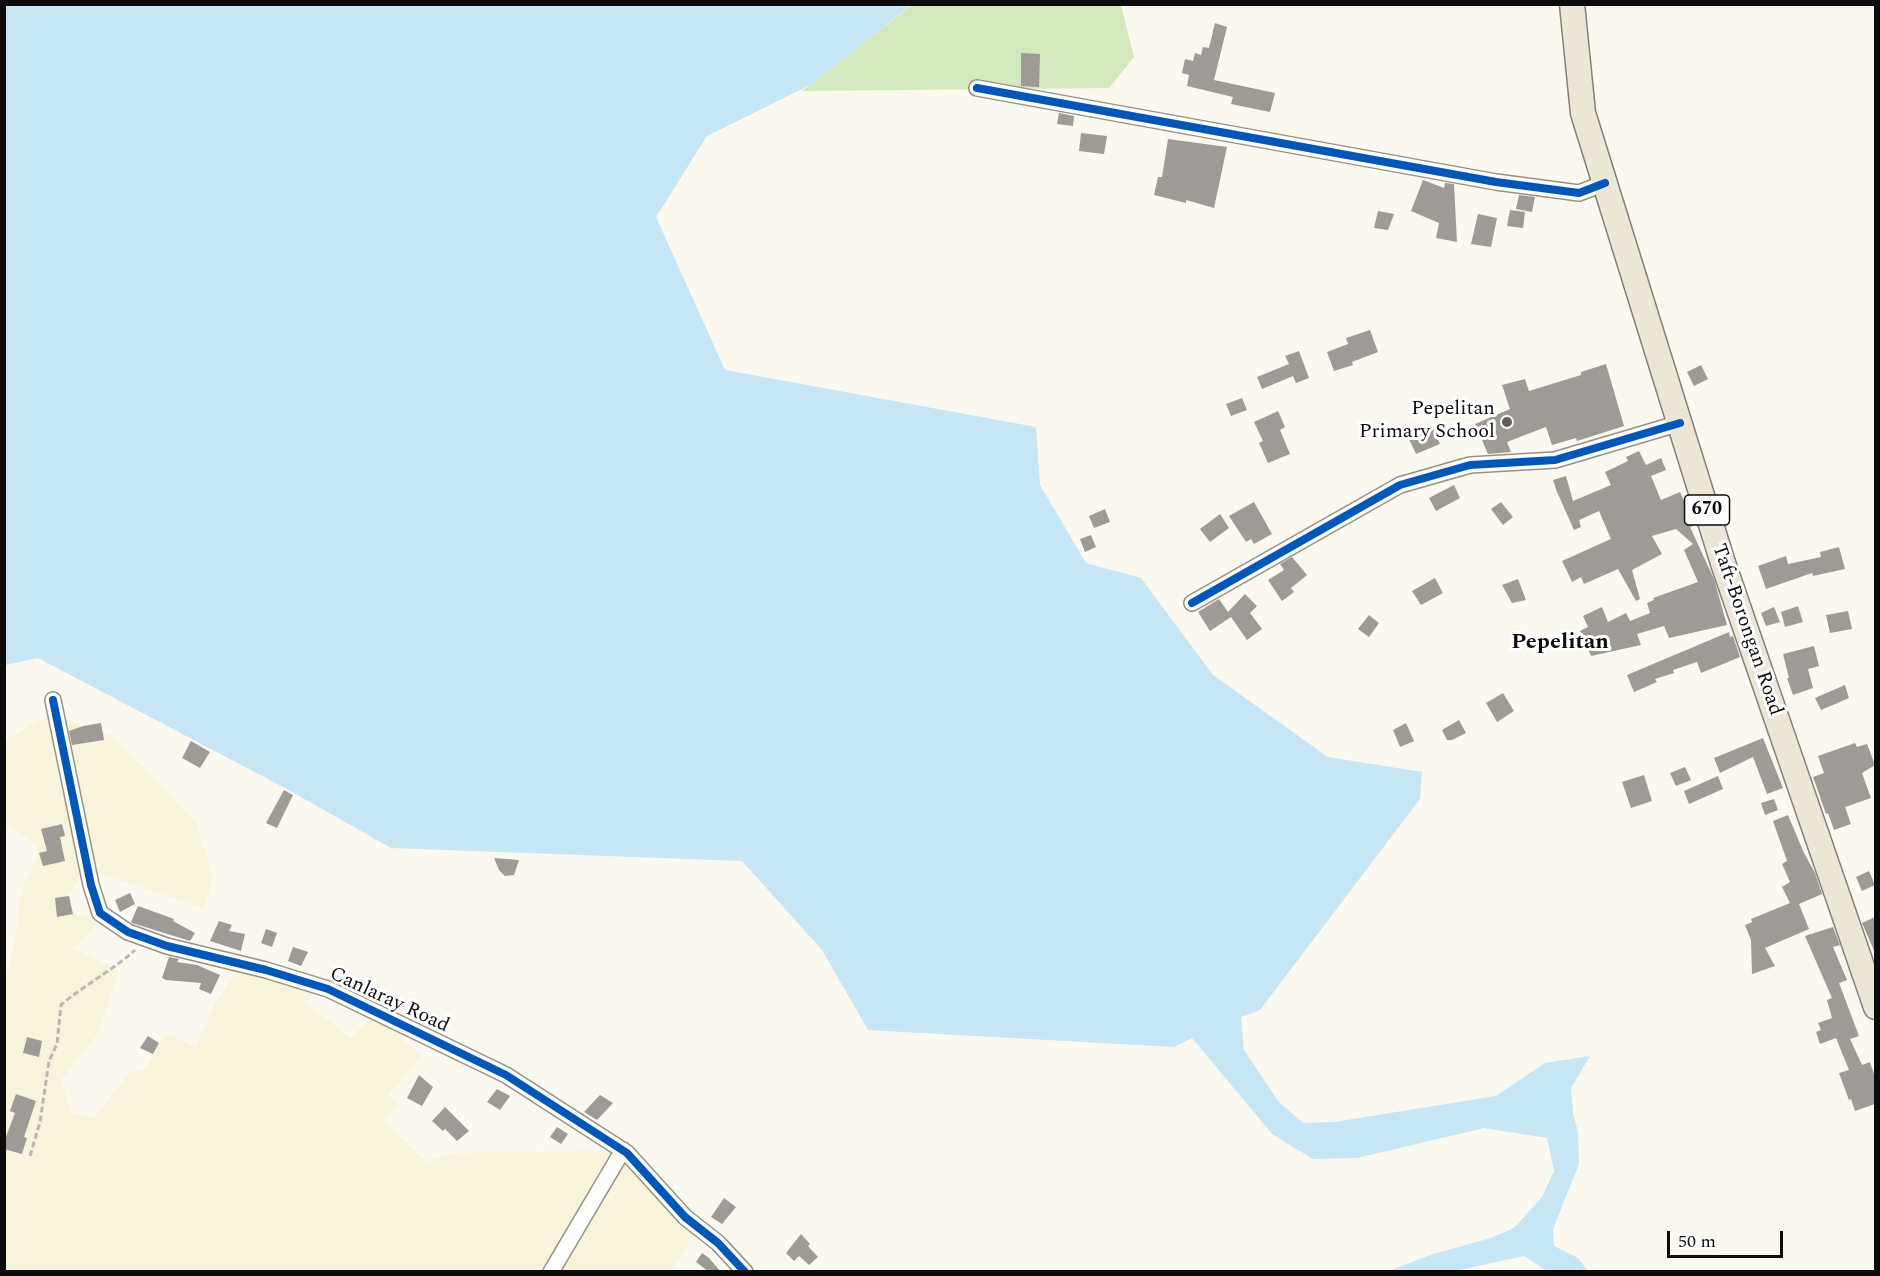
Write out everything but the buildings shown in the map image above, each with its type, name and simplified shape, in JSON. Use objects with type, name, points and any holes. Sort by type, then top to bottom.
[{"type":"main road","name":"Taft-Borongan Road","points":[[1572,4],[1583,113],[1723,563],[1875,1007]]},
{"type":"street","points":[[978,88],[1496,182],[1579,194],[1605,183]]},
{"type":"street","points":[[1192,603],[1400,485],[1470,465],[1555,460],[1680,423]]},
{"type":"street","name":"Canlaray Road","points":[[52,700],[91,885],[100,913],[128,932],[147,939],[266,970],[328,989],[506,1074],[623,1150],[686,1217],[718,1243],[745,1272]]},
{"type":"street","points":[[551,1272],[623,1150]]},
{"type":"path","points":[[30,1156],[40,1122],[49,1061],[57,1044],[61,1005],[80,988],[124,960],[147,939]]},
{"type":"shaded area","points":[[49,715],[112,735],[195,821],[213,875],[205,909],[86,869],[60,910],[98,921],[74,949],[119,971],[97,1035],[61,1080],[71,1113],[94,1118],[130,1072],[144,1070],[165,1034],[195,1047],[217,1000],[241,967],[315,990],[306,1003],[350,1038],[374,1015],[422,1056],[388,1095],[399,1104],[383,1120],[426,1162],[451,1153],[611,1152],[626,1163],[694,1233],[673,1271],[5,1271],[5,970],[8,968],[15,939],[22,889],[39,853],[35,843],[5,825],[5,740]]},
{"type":"green space","points":[[912,5],[1121,5],[1134,57],[1109,88],[802,91]]},
{"type":"water","points":[[4,5],[911,5],[812,84],[707,136],[656,217],[725,370],[1036,427],[1040,485],[1086,563],[1141,578],[1213,675],[1328,757],[1422,772],[1420,799],[1260,1010],[1241,1017],[1244,1050],[1278,1101],[1303,1123],[1334,1122],[1496,1096],[1545,1063],[1590,1056],[1571,1088],[1573,1114],[1578,1132],[1579,1164],[1553,1229],[1554,1246],[1578,1258],[1588,1271],[1547,1271],[1524,1256],[1455,1271],[1389,1271],[1430,1255],[1491,1238],[1514,1228],[1542,1197],[1554,1171],[1547,1138],[1484,1128],[1357,1158],[1313,1159],[1272,1134],[1192,1038],[1174,1047],[868,1030],[822,950],[742,861],[391,848],[285,788],[38,658],[5,665]]},
{"type":"cycle path","points":[[977,88],[1496,182],[1579,193],[1605,183]]},
{"type":"cycle path","points":[[1192,603],[1400,485],[1470,465],[1555,460],[1680,423]]},
{"type":"cycle path","points":[[53,700],[91,885],[100,913],[128,932],[167,946],[266,970],[328,989],[506,1075],[627,1153],[685,1217],[718,1243],[745,1272]]},
{"type":"place","name":"Pepelitan Primary School","points":[[1507,422]]},
{"type":"district","name":"Pepelitan","points":[[1560,644]]}]
